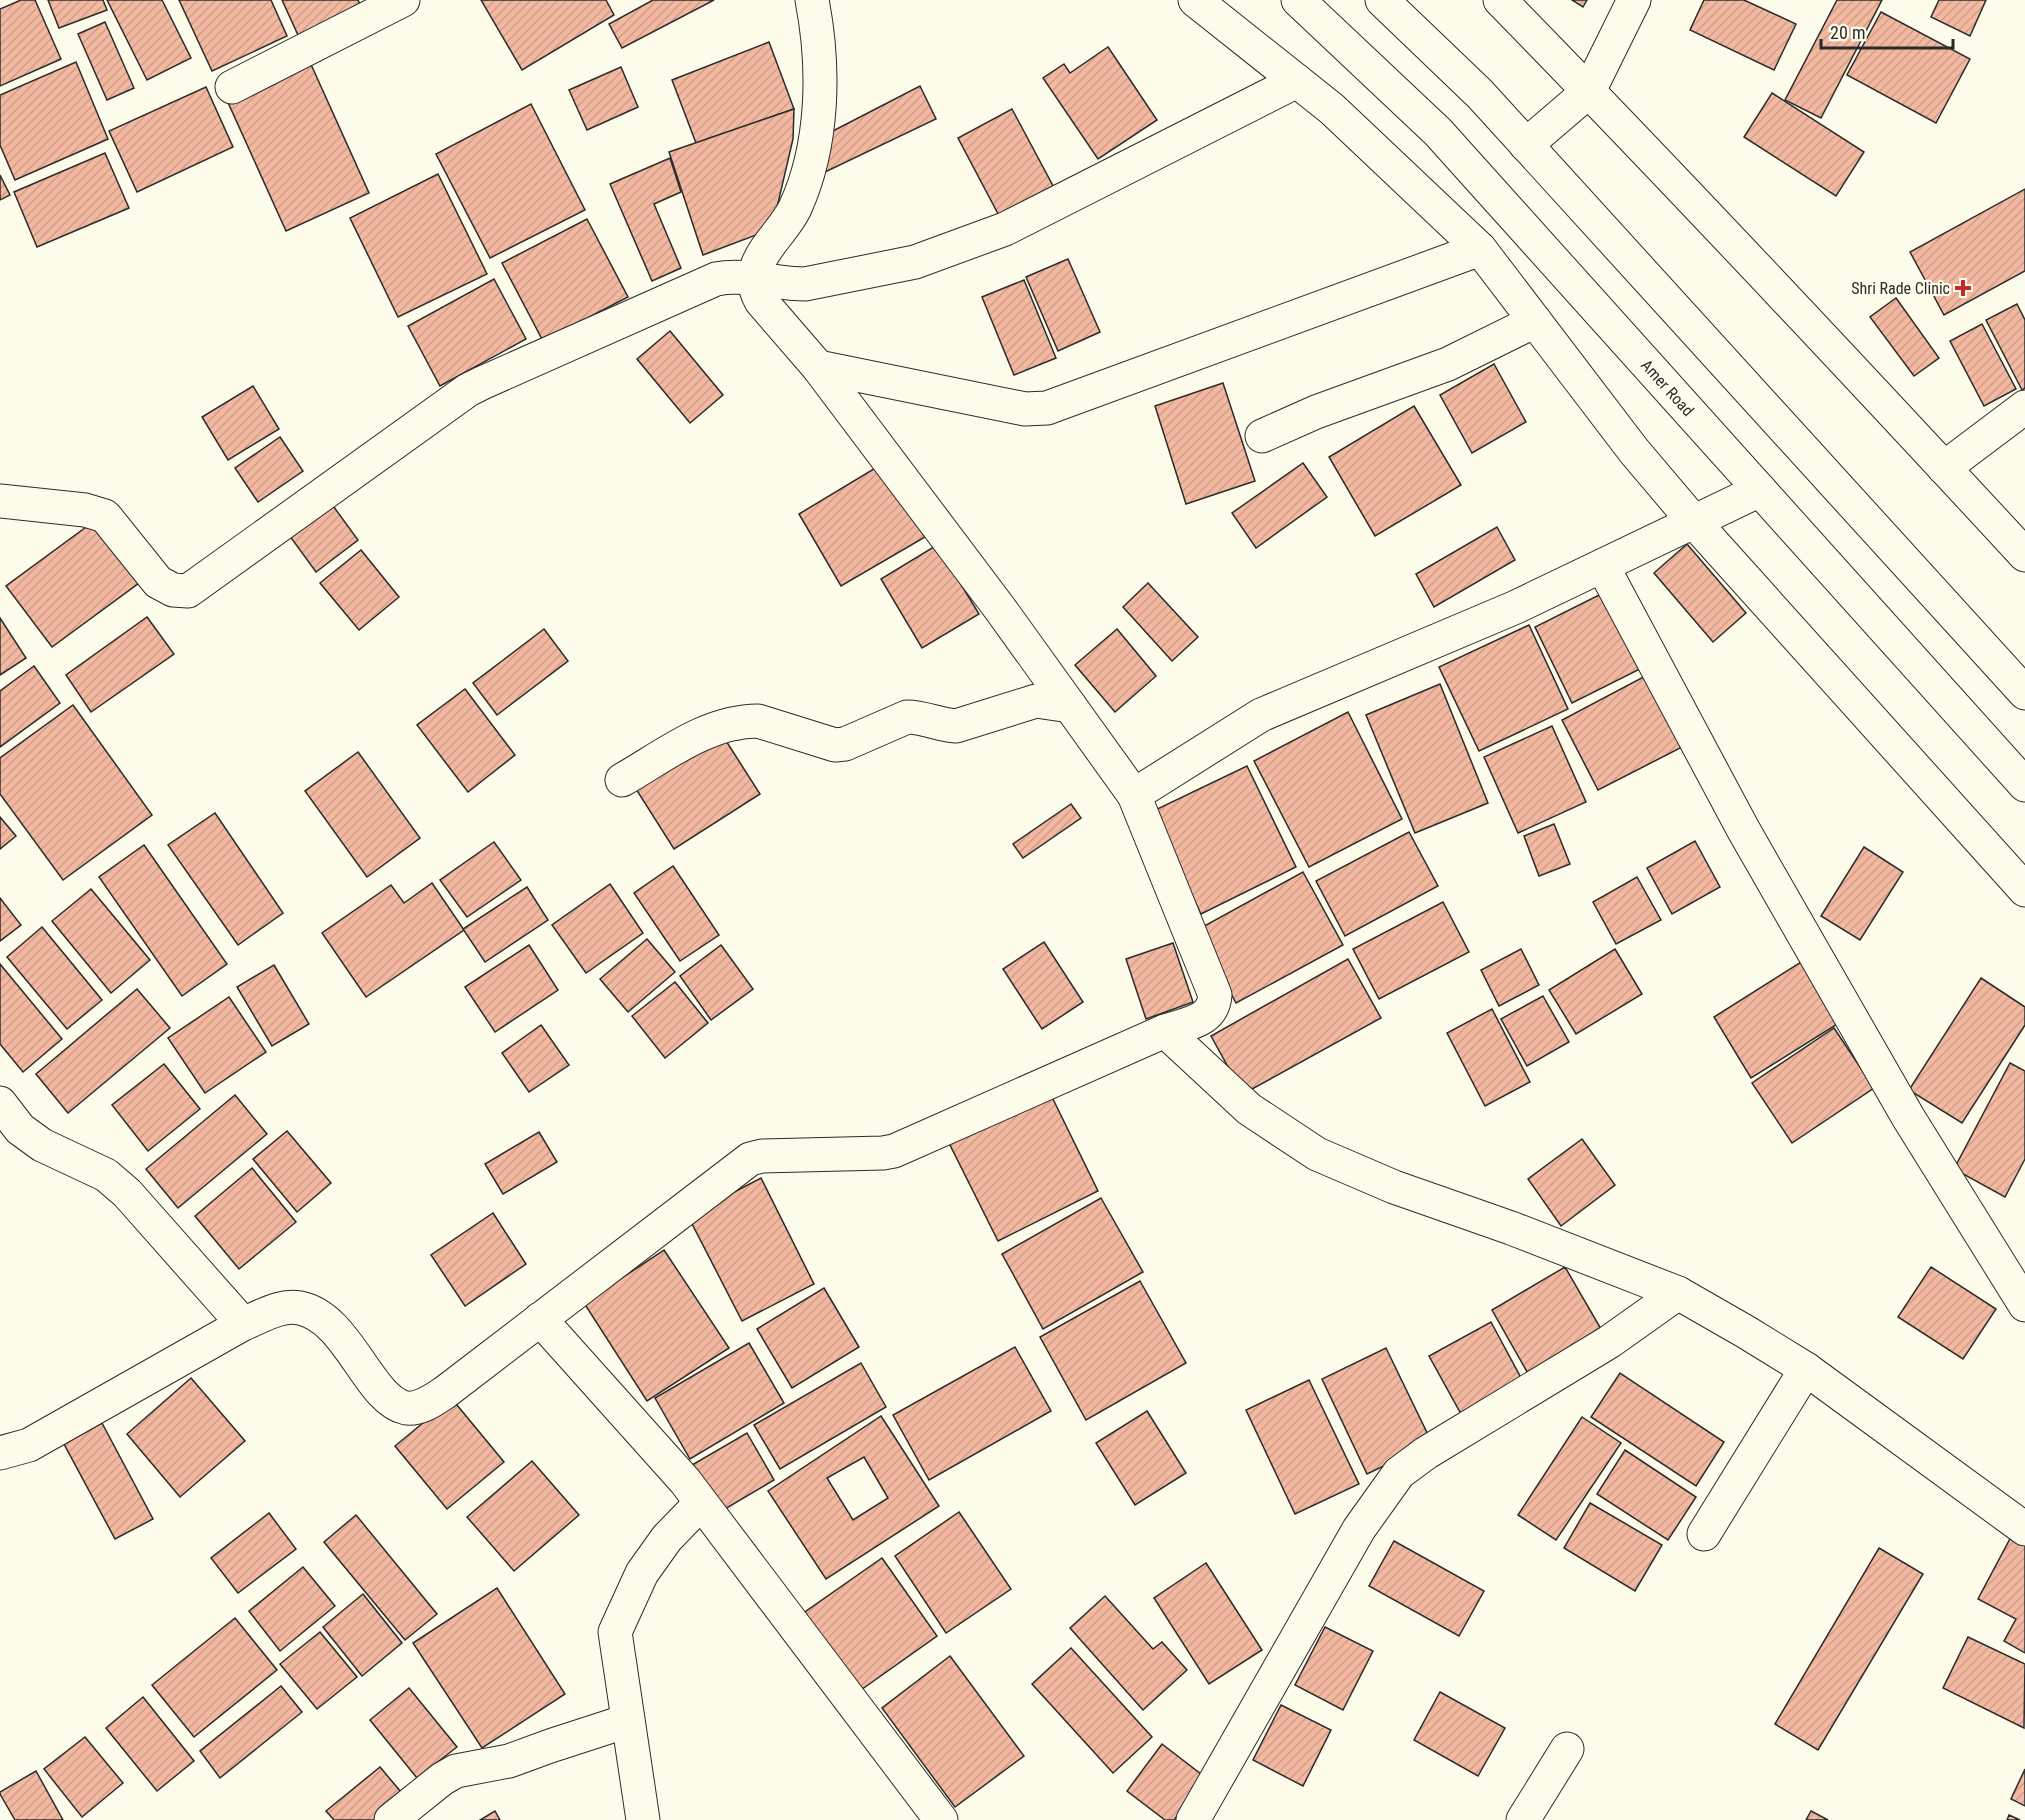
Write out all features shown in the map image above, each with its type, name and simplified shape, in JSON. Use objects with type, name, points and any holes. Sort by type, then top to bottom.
[{"type":"main road","points":[[232,87],[403,0]]},
{"type":"main road","points":[[0,1453],[28,1445],[243,1324],[278,1309],[299,1308],[316,1314],[335,1329],[384,1394],[394,1403],[407,1408],[424,1406],[750,1159],[762,1156],[883,1153],[894,1150],[1165,1031],[1208,1016],[1214,1007],[1215,995],[1134,795],[1001,610],[818,367],[761,301],[756,290],[755,278],[758,265],[768,244],[794,210],[807,173],[816,130],[820,85],[812,0]]},
{"type":"main road","points":[[1196,0],[1332,109],[1480,249],[1634,450],[1695,523],[2025,890]]},
{"type":"main road","name":"Amer Road","points":[[1298,0],[1438,132],[2025,785]]},
{"type":"main road","points":[[1382,0],[1480,94],[2025,693]]},
{"type":"main road","points":[[1500,0],[1589,91],[2025,555]]},
{"type":"main road","points":[[1526,145],[1589,91],[1634,0]]},
{"type":"main road","points":[[0,501],[85,510],[105,516],[158,582],[173,590],[188,591],[468,390],[716,279],[755,278],[788,284],[805,284],[915,262],[1005,229],[1297,81]]},
{"type":"main road","points":[[818,367],[1024,409],[1047,408],[1480,249]]},
{"type":"main road","points":[[1262,436],[1316,412],[1448,364],[1535,321]]},
{"type":"main road","points":[[1944,468],[2025,407]]},
{"type":"main road","points":[[1134,795],[1261,715],[1516,608],[1760,490]]},
{"type":"main road","points":[[1603,567],[1754,850],[1908,1117],[2025,1305]]},
{"type":"main road","points":[[622,780],[711,729],[745,721],[758,721],[835,745],[845,744],[907,717],[918,717],[956,726],[1036,701],[1070,706]]},
{"type":"main road","points":[[1165,1031],[1249,1109],[1317,1154],[1394,1187],[1511,1228],[1678,1293],[1806,1369],[2025,1529]]},
{"type":"main road","points":[[0,1103],[20,1129],[42,1145],[106,1175],[127,1193],[243,1324]]},
{"type":"main road","points":[[1193,1820],[1343,1556],[1399,1473],[1426,1453],[1610,1342],[1678,1293]]},
{"type":"main road","points":[[540,1318],[685,1481],[941,1820]]},
{"type":"main road","points":[[1704,1534],[1806,1369]]},
{"type":"main road","points":[[643,1820],[615,1632],[642,1573],[668,1538],[700,1503]]},
{"type":"main road","points":[[391,1820],[442,1779],[456,1771],[510,1761],[627,1721]]},
{"type":"main road","points":[[1523,1820],[1567,1749]]},
{"type":"building","points":[[21,0],[35,0],[61,59],[0,86],[0,9]]},
{"type":"building","points":[[48,0],[103,0],[107,10],[59,28]]},
{"type":"building","points":[[107,0],[162,0],[191,58],[147,80]]},
{"type":"building","points":[[179,0],[271,0],[287,36],[212,71]]},
{"type":"building","points":[[282,0],[358,0],[361,6],[298,35]]},
{"type":"building","points":[[481,0],[606,0],[614,15],[522,70]]},
{"type":"building","points":[[653,0],[714,0],[622,48],[609,24]]},
{"type":"building","points":[[1572,0],[1587,0],[1583,7]]},
{"type":"building","points":[[1704,0],[1744,0],[1796,24],[1774,70],[1690,30]]},
{"type":"building","points":[[1837,0],[1882,0],[1821,118],[1785,100]]},
{"type":"building","points":[[1939,0],[1986,0],[1970,36],[1931,17]]},
{"type":"building","points":[[1881,12],[1970,59],[1936,123],[1847,75]]},
{"type":"building","points":[[105,22],[134,88],[107,100],[78,34]]},
{"type":"building","points":[[769,42],[794,109],[696,143],[672,80]]},
{"type":"building","points":[[1108,47],[1157,120],[1098,159],[1043,78],[1064,64],[1070,73]]},
{"type":"building","points":[[309,60],[369,193],[286,231],[226,98]]},
{"type":"building","points":[[76,62],[108,139],[15,180],[0,145],[0,95]]},
{"type":"building","points":[[621,67],[638,107],[587,130],[569,90]]},
{"type":"building","points":[[920,86],[936,119],[823,173],[827,134]]},
{"type":"building","points":[[206,87],[233,147],[137,192],[109,131]]},
{"type":"building","points":[[1772,93],[1864,152],[1836,196],[1744,137]]},
{"type":"building","points":[[531,104],[585,210],[490,258],[436,154]]},
{"type":"building","points":[[794,109],[793,139],[772,229],[703,255],[669,152]]},
{"type":"building","points":[[1012,109],[1059,197],[1005,227],[958,138]]},
{"type":"building","points":[[105,153],[129,208],[37,247],[14,192]]},
{"type":"building","points":[[670,158],[681,192],[654,204],[681,268],[652,281],[610,184]]},
{"type":"building","points":[[438,174],[487,274],[398,317],[350,218]]},
{"type":"building","points":[[0,175],[10,195],[0,200]]},
{"type":"building","points":[[2025,189],[2025,271],[1944,315],[1910,252]]},
{"type":"building","points":[[587,219],[628,297],[543,341],[502,263]]},
{"type":"building","points":[[1068,259],[1100,332],[1058,351],[1026,277]]},
{"type":"building","points":[[494,279],[526,339],[440,386],[408,326]]},
{"type":"building","points":[[1024,280],[1056,358],[1014,375],[982,297]]},
{"type":"building","points":[[1896,298],[1939,358],[1914,376],[1870,317]]},
{"type":"building","points":[[2017,304],[2025,320],[2025,388],[2022,390],[1986,320]]},
{"type":"building","points":[[1982,324],[2016,389],[1984,406],[1950,341]]},
{"type":"building","points":[[670,331],[723,395],[690,423],[637,359]]},
{"type":"building","points":[[1494,364],[1526,422],[1472,453],[1440,395]]},
{"type":"building","points":[[1223,383],[1255,481],[1186,504],[1155,406]]},
{"type":"building","points":[[253,386],[279,429],[228,460],[202,417]]},
{"type":"building","points":[[1414,406],[1461,485],[1375,536],[1329,457]]},
{"type":"building","points":[[280,437],[303,471],[258,502],[235,468]]},
{"type":"building","points":[[1303,463],[1327,497],[1256,548],[1232,513]]},
{"type":"building","points":[[882,464],[925,537],[841,586],[799,514]]},
{"type":"building","points":[[331,503],[358,540],[316,572],[289,535]]},
{"type":"building","points":[[93,522],[139,583],[52,647],[6,586]]},
{"type":"building","points":[[1497,527],[1515,560],[1434,607],[1416,574]]},
{"type":"building","points":[[1687,544],[1746,613],[1713,642],[1654,573]]},
{"type":"building","points":[[937,545],[979,614],[922,648],[881,579]]},
{"type":"building","points":[[361,550],[399,597],[359,630],[320,583]]},
{"type":"building","points":[[1148,583],[1198,637],[1172,661],[1123,607]]},
{"type":"building","points":[[1613,588],[1650,664],[1572,703],[1535,627]]},
{"type":"building","points":[[147,617],[174,654],[91,712],[66,675]]},
{"type":"building","points":[[0,618],[26,658],[0,675]]},
{"type":"building","points":[[1529,625],[1568,709],[1479,751],[1439,667]]},
{"type":"building","points":[[544,629],[568,661],[497,715],[473,683]]},
{"type":"building","points":[[1117,629],[1156,676],[1115,712],[1075,665]]},
{"type":"building","points":[[34,666],[60,703],[0,747],[0,691]]},
{"type":"building","points":[[1651,673],[1688,744],[1598,790],[1562,720]]},
{"type":"building","points":[[1440,684],[1488,803],[1415,833],[1366,715]]},
{"type":"building","points":[[465,689],[515,755],[468,792],[417,725]]},
{"type":"building","points":[[73,705],[152,815],[63,880],[0,794],[0,758]]},
{"type":"building","points":[[1348,712],[1402,819],[1309,867],[1254,761]]},
{"type":"building","points":[[1552,726],[1586,802],[1518,833],[1484,757]]},
{"type":"building","points":[[721,733],[760,794],[674,849],[636,789]]},
{"type":"building","points":[[358,752],[420,838],[367,877],[305,791]]},
{"type":"building","points":[[1247,766],[1296,867],[1201,914],[1151,812]]},
{"type":"building","points":[[1071,804],[1081,818],[1023,858],[1013,844]]},
{"type":"building","points":[[215,813],[283,913],[238,945],[168,845]]},
{"type":"building","points":[[0,817],[16,836],[0,849]]},
{"type":"building","points":[[1554,824],[1570,864],[1539,876],[1524,836]]},
{"type":"building","points":[[1409,832],[1438,886],[1345,936],[1316,881]]},
{"type":"building","points":[[1695,841],[1720,887],[1672,914],[1647,868]]},
{"type":"building","points":[[494,842],[521,880],[467,917],[440,880]]},
{"type":"building","points":[[144,845],[227,964],[182,996],[99,877]]},
{"type":"building","points":[[1864,847],[1903,872],[1860,940],[1821,916]]},
{"type":"building","points":[[673,866],[719,935],[680,961],[634,893]]},
{"type":"building","points":[[1303,872],[1343,945],[1236,1003],[1197,930]]},
{"type":"building","points":[[1637,877],[1661,920],[1616,944],[1593,902]]},
{"type":"building","points":[[432,883],[464,930],[366,997],[322,933],[391,885],[404,903]]},
{"type":"building","points":[[610,884],[643,933],[586,973],[552,925]]},
{"type":"building","points":[[527,887],[548,920],[485,962],[463,929]]},
{"type":"building","points":[[91,889],[150,960],[111,993],[52,921]]},
{"type":"building","points":[[0,898],[21,925],[0,941]]},
{"type":"building","points":[[1443,902],[1469,952],[1379,999],[1353,949]]},
{"type":"building","points":[[42,927],[102,1000],[67,1029],[7,957]]},
{"type":"building","points":[[647,939],[675,972],[628,1012],[600,979]]},
{"type":"building","points":[[1044,942],[1083,1002],[1042,1029],[1003,969]]},
{"type":"building","points":[[1173,943],[1193,1002],[1146,1019],[1126,959]]},
{"type":"building","points":[[529,945],[558,990],[495,1032],[465,987]]},
{"type":"building","points":[[721,945],[753,989],[711,1020],[680,976]]},
{"type":"building","points":[[1521,949],[1539,985],[1499,1006],[1481,970]]},
{"type":"building","points":[[1615,949],[1642,994],[1576,1034],[1549,990]]},
{"type":"building","points":[[1809,957],[1847,1018],[1751,1078],[1714,1017]]},
{"type":"building","points":[[1348,959],[1381,1018],[1243,1094],[1211,1036]]},
{"type":"building","points":[[0,964],[62,1039],[23,1072],[0,1044]]},
{"type":"building","points":[[274,965],[309,1024],[272,1046],[237,987]]},
{"type":"building","points":[[1981,978],[2025,1007],[2025,1025],[1962,1123],[1909,1090]]},
{"type":"building","points":[[675,982],[708,1023],[665,1058],[632,1016]]},
{"type":"building","points":[[137,989],[170,1028],[68,1113],[36,1074]]},
{"type":"building","points":[[1543,996],[1569,1042],[1527,1066],[1501,1019]]},
{"type":"building","points":[[229,997],[266,1052],[205,1093],[168,1038]]},
{"type":"building","points":[[1492,1009],[1530,1082],[1485,1106],[1447,1033]]},
{"type":"building","points":[[541,1025],[569,1065],[529,1092],[502,1053]]},
{"type":"building","points":[[1834,1028],[1874,1088],[1792,1143],[1752,1083]]},
{"type":"building","points":[[2010,1063],[2025,1071],[2025,1159],[2005,1197],[1954,1169]]},
{"type":"building","points":[[164,1064],[200,1109],[148,1151],[112,1105]]},
{"type":"building","points":[[1050,1093],[1098,1191],[998,1241],[949,1143]]},
{"type":"building","points":[[235,1095],[267,1134],[178,1208],[146,1169]]},
{"type":"building","points":[[287,1131],[331,1183],[297,1212],[253,1159]]},
{"type":"building","points":[[539,1132],[557,1162],[503,1194],[485,1164]]},
{"type":"building","points":[[1582,1139],[1615,1185],[1561,1226],[1528,1179]]},
{"type":"building","points":[[252,1168],[296,1222],[239,1269],[195,1216]]},
{"type":"building","points":[[761,1178],[814,1284],[742,1321],[688,1216]]},
{"type":"building","points":[[1101,1198],[1143,1272],[1043,1329],[1002,1254]]},
{"type":"building","points":[[493,1213],[526,1264],[465,1306],[431,1255]]},
{"type":"building","points":[[664,1250],[729,1348],[647,1401],[584,1303]]},
{"type":"building","points":[[1565,1267],[1608,1341],[1534,1384],[1492,1310]]},
{"type":"building","points":[[1931,1267],[1996,1309],[1963,1359],[1898,1317]]},
{"type":"building","points":[[1140,1281],[1186,1363],[1086,1420],[1040,1337]]},
{"type":"building","points":[[824,1288],[859,1347],[792,1388],[757,1329]]},
{"type":"building","points":[[1491,1322],[1527,1389],[1466,1423],[1429,1356]]},
{"type":"building","points":[[749,1343],[784,1403],[690,1459],[655,1398]]},
{"type":"building","points":[[1015,1347],[1051,1411],[929,1480],[893,1415]]},
{"type":"building","points":[[1386,1348],[1432,1443],[1367,1474],[1322,1379]]},
{"type":"building","points":[[861,1363],[886,1407],[780,1469],[754,1425]]},
{"type":"building","points":[[1620,1373],[1724,1442],[1696,1486],[1591,1417]]},
{"type":"building","points":[[191,1378],[245,1441],[180,1497],[127,1434]]},
{"type":"building","points":[[1309,1380],[1359,1484],[1295,1514],[1246,1410]]},
{"type":"building","points":[[452,1399],[504,1462],[447,1509],[395,1446]]},
{"type":"building","points":[[1147,1411],[1186,1473],[1135,1505],[1096,1443]]},
{"type":"building","points":[[881,1416],[939,1506],[826,1579],[768,1491]],"holes":[[[864,1457],[888,1498],[853,1520],[827,1478]]]},
{"type":"building","points":[[1582,1417],[1621,1443],[1556,1540],[1518,1515]]},
{"type":"building","points":[[102,1423],[153,1519],[115,1539],[64,1444]]},
{"type":"building","points":[[747,1433],[774,1480],[720,1512],[692,1465]]},
{"type":"building","points":[[1625,1450],[1696,1497],[1668,1540],[1597,1494]]},
{"type":"building","points":[[532,1461],[579,1515],[514,1571],[467,1517]]},
{"type":"building","points":[[1590,1503],[1662,1545],[1635,1591],[1564,1548]]},
{"type":"building","points":[[959,1512],[1011,1589],[946,1633],[895,1556]]},
{"type":"building","points":[[269,1513],[296,1549],[238,1593],[211,1558]]},
{"type":"building","points":[[356,1515],[437,1614],[405,1640],[324,1542]]},
{"type":"building","points":[[2012,1535],[2025,1542],[2025,1653],[2004,1641],[2016,1619],[1978,1599]]},
{"type":"building","points":[[1394,1541],[1484,1591],[1459,1636],[1369,1586]]},
{"type":"building","points":[[1879,1548],[1923,1574],[1818,1750],[1775,1724]]},
{"type":"building","points":[[882,1558],[937,1636],[858,1692],[802,1614]]},
{"type":"building","points":[[1206,1563],[1262,1650],[1209,1684],[1154,1598]]},
{"type":"building","points":[[303,1567],[335,1606],[280,1651],[249,1611]]},
{"type":"building","points":[[497,1588],[565,1694],[482,1748],[413,1643]]},
{"type":"building","points":[[363,1594],[402,1643],[362,1676],[323,1627]]},
{"type":"building","points":[[1105,1596],[1153,1649],[1162,1642],[1187,1670],[1143,1710],[1070,1628]]},
{"type":"building","points":[[235,1618],[277,1670],[194,1737],[152,1685]]},
{"type":"building","points":[[1325,1627],[1373,1651],[1343,1710],[1295,1685]]},
{"type":"building","points":[[320,1632],[357,1677],[317,1709],[280,1664]]},
{"type":"building","points":[[1968,1637],[2025,1664],[2024,1728],[1943,1688]]},
{"type":"building","points":[[1071,1648],[1152,1737],[1113,1773],[1032,1684]]},
{"type":"building","points":[[950,1656],[1024,1756],[955,1807],[882,1708]]},
{"type":"building","points":[[281,1686],[302,1712],[220,1778],[200,1751]]},
{"type":"building","points":[[409,1688],[457,1747],[417,1778],[370,1720]]},
{"type":"building","points":[[1440,1692],[1505,1728],[1478,1776],[1414,1740]]},
{"type":"building","points":[[143,1697],[194,1761],[157,1791],[106,1728]]},
{"type":"building","points":[[1281,1705],[1331,1730],[1303,1786],[1253,1760]]},
{"type":"building","points":[[85,1737],[123,1783],[82,1817],[44,1769]]},
{"type":"building","points":[[1162,1744],[1206,1778],[1174,1820],[1165,1820],[1127,1791]]},
{"type":"building","points":[[380,1767],[406,1798],[379,1820],[334,1820],[326,1811]]},
{"type":"building","points":[[2025,1769],[2025,1806],[2011,1799]]},
{"type":"building","points":[[36,1771],[63,1820],[15,1820],[0,1794]]},
{"type":"building","points":[[495,1811],[500,1820],[480,1820]]},
{"type":"building","points":[[1811,1811],[1828,1820],[1806,1820]]},
{"type":"building","points":[[2009,1815],[2020,1820],[2007,1820]]},
{"type":"place","name":"Shri Rade Clinic","points":[[1963,288]]}]
